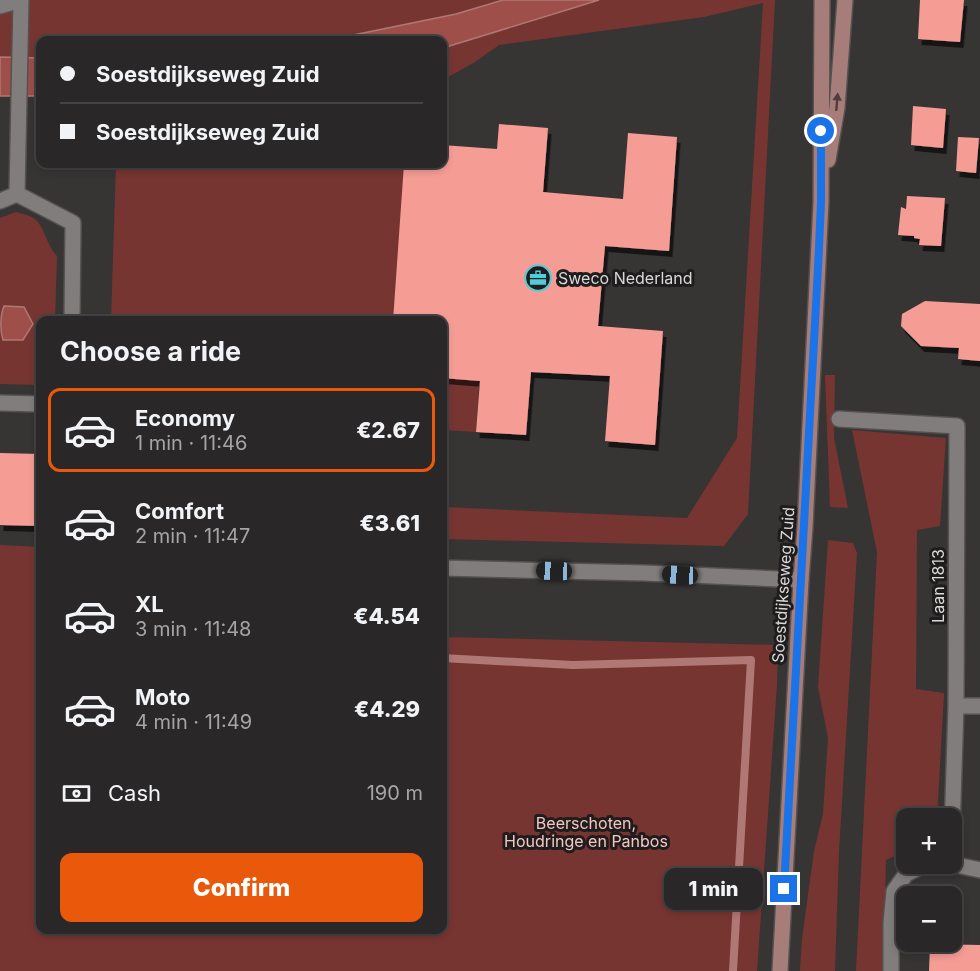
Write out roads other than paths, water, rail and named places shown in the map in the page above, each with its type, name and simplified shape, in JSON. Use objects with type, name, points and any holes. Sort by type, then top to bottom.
[{"type":"main road","name":"Soestdijkseweg Zuid","points":[[780,971],[821,202],[822,0]]},
{"type":"main road","name":"Soestdijkseweg Zuid","points":[[821,202],[837,108],[845,0]]},
{"type":"street","points":[[0,6],[21,0],[18,194]]},
{"type":"street","points":[[0,201],[18,194],[73,223],[72,316]]},
{"type":"street","points":[[0,403],[36,404]]},
{"type":"street","name":"Laan 1813","points":[[839,419],[957,426],[953,808]]},
{"type":"street","points":[[447,568],[801,580]]},
{"type":"street","points":[[956,706],[980,706]]},
{"type":"street","points":[[962,866],[980,870]]},
{"type":"street","points":[[891,971],[894,891],[906,874]]},
{"type":"waterway","points":[[447,658],[573,665],[751,660],[733,971]]},
{"type":"place","name":"Sweco Nederland","points":[[538,278]]},
{"type":"park label","name":"Beerschoten, Houdringe en Panbos","points":[[586,832]]}]
